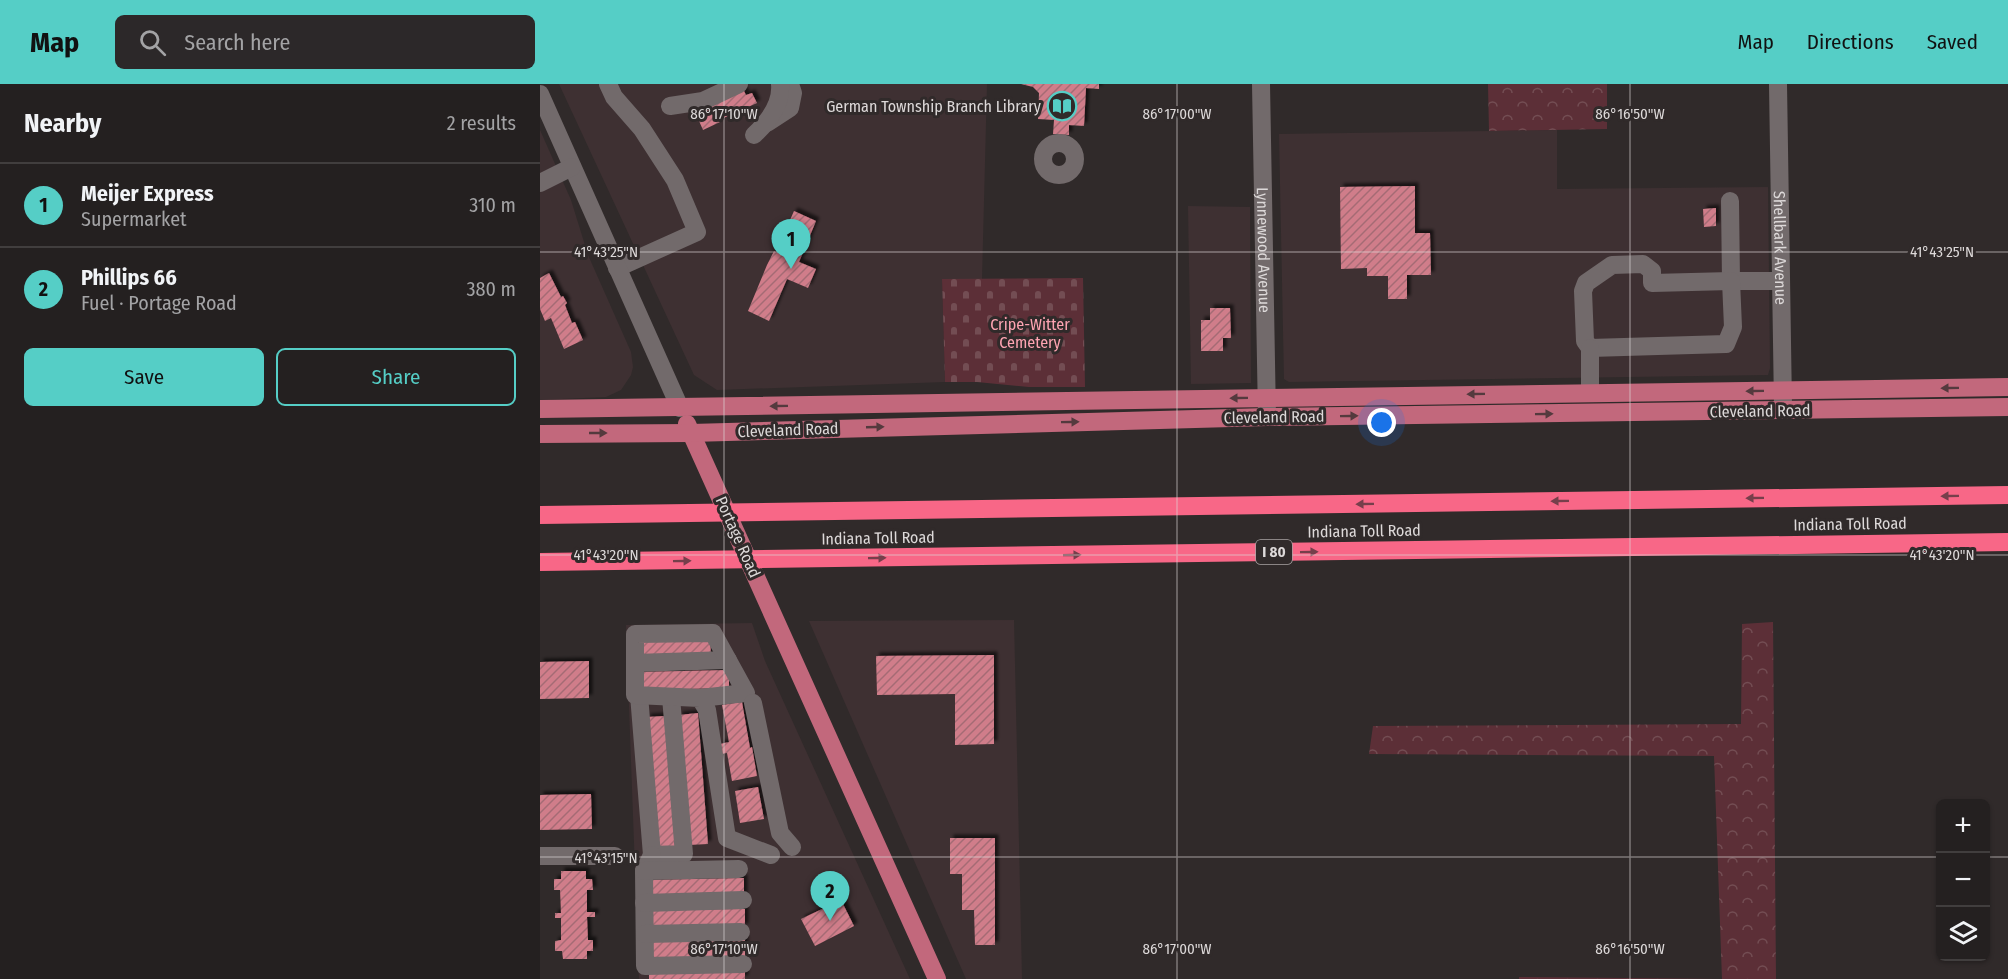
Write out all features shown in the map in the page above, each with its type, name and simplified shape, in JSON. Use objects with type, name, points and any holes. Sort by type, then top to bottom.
[{"type":"highway","name":"Indiana Toll Road","points":[[540,515],[2008,495]]},
{"type":"highway","name":"Indiana Toll Road","points":[[540,562],[2008,542]]},
{"type":"main road","name":"Cleveland Road","points":[[540,410],[2008,387]]},
{"type":"main road","name":"Cleveland Road","points":[[540,434],[691,433],[1267,417],[2008,407]]},
{"type":"main road","name":"Portage Road","points":[[680,408],[937,979]]},
{"type":"street","points":[[670,106],[697,103],[739,84]]},
{"type":"street","points":[[780,84],[773,113],[760,130],[790,108],[793,93],[790,84]]},
{"type":"street","name":"Lynnewood Avenue","points":[[1261,84],[1267,417]]},
{"type":"street","name":"Shellbark Avenue","points":[[1778,84],[1783,411]]},
{"type":"street","points":[[612,85],[615,97],[642,129],[675,180],[697,232],[617,268]]},
{"type":"street","name":"Portage Road","points":[[540,94],[680,408]]},
{"type":"street","points":[[540,183],[572,167]]},
{"type":"street","points":[[1590,348],[1726,344],[1733,327],[1730,201]]},
{"type":"street","points":[[1590,393],[1590,348],[1585,341],[1583,291],[1586,283],[1612,265],[1643,264],[1652,271],[1652,282],[1780,281]]},
{"type":"street","points":[[635,633],[713,633],[746,693],[700,698],[634,695],[635,663],[635,633]]},
{"type":"street","points":[[635,663],[728,660]]},
{"type":"street","points":[[639,695],[648,863],[644,903],[645,966],[743,964]]},
{"type":"street","points":[[648,863],[684,854],[671,697]]},
{"type":"street","points":[[700,698],[707,710],[727,838],[771,855]]},
{"type":"street","points":[[753,703],[780,833],[792,847]]},
{"type":"street","points":[[540,856],[615,856]]},
{"type":"street","points":[[648,863],[739,869]]},
{"type":"street","points":[[644,903],[743,900]]},
{"type":"street","points":[[645,934],[741,932]]},
{"type":"shaded area","points":[[559,84],[987,84],[982,279],[942,279],[945,382],[717,390],[694,375]]},
{"type":"shaded area","points":[[540,130],[571,200],[588,255],[631,352],[633,367],[631,375],[621,390],[606,397],[540,400]]},
{"type":"shaded area","points":[[1557,130],[1557,189],[1768,187],[1770,368],[1768,375],[1289,382],[1284,379],[1279,134]]},
{"type":"shaded area","points":[[1188,206],[1250,207],[1251,383],[1191,384]]},
{"type":"shaded area","points":[[1014,620],[1022,979],[966,979],[809,621]]},
{"type":"shaded area","points":[[752,623],[765,661],[910,979],[639,979],[626,625]]},
{"type":"green space","points":[[1488,84],[1607,84],[1607,129],[1489,131]]},
{"type":"green space","name":"Cripe-Witter Cemetery","points":[[1083,278],[1085,387],[1029,387],[977,382],[945,382],[942,279]]},
{"type":"green space","points":[[1773,622],[1776,979],[1722,979],[1714,756],[1369,754],[1373,726],[1741,724],[1742,624]]},
{"type":"green space","points":[[1519,977],[1722,979],[1519,979]]},
{"type":"building","name":"German Township Branch Library","points":[[1021,84],[1099,84],[1099,89],[1086,88],[1084,126],[1069,125],[1069,135],[1053,134],[1054,120],[1038,119],[1039,93],[1033,87]]},
{"type":"building","points":[[742,87],[746,95],[752,93],[757,103],[703,130],[695,108]]},
{"type":"building","points":[[1415,186],[1415,233],[1430,233],[1431,275],[1407,275],[1407,299],[1388,299],[1388,276],[1367,276],[1367,268],[1341,269],[1340,187]]},
{"type":"building","points":[[1716,208],[1716,226],[1704,227],[1703,209]]},
{"type":"building","points":[[794,211],[816,221],[799,262],[816,269],[808,288],[787,279],[769,321],[748,311],[767,265],[774,251],[776,252]]},
{"type":"building","points":[[549,273],[561,297],[563,296],[567,303],[565,305],[572,323],[575,322],[583,340],[564,349],[551,318],[545,321],[540,309],[540,278]]},
{"type":"building","points":[[1210,308],[1230,308],[1231,338],[1223,338],[1223,351],[1201,351],[1201,320],[1210,320]]},
{"type":"building","points":[[710,638],[711,656],[639,657],[639,639]]},
{"type":"building","points":[[994,655],[994,744],[955,745],[955,694],[877,695],[876,656]]},
{"type":"building","points":[[589,661],[589,698],[540,699],[540,662]]},
{"type":"building","points":[[729,670],[729,688],[639,690],[639,672]]},
{"type":"building","points":[[742,702],[757,776],[732,781],[727,753],[722,754],[720,744],[729,742],[722,705]]},
{"type":"building","points":[[698,713],[708,844],[689,845],[679,715]]},
{"type":"building","points":[[665,716],[675,847],[656,848],[647,717]]},
{"type":"building","points":[[758,787],[764,819],[740,823],[735,791]]},
{"type":"building","points":[[591,794],[592,829],[540,830],[540,795]]},
{"type":"building","points":[[950,838],[995,838],[995,945],[975,945],[974,910],[962,910],[962,874],[950,874]]},
{"type":"building","points":[[561,871],[586,871],[586,879],[592,879],[593,890],[587,890],[587,912],[595,912],[595,917],[587,917],[588,940],[593,940],[593,951],[587,951],[587,959],[563,959],[562,951],[555,951],[555,941],[561,940],[561,918],[555,918],[555,913],[561,913],[560,890],[554,890],[554,879],[561,879]]},
{"type":"building","points":[[744,878],[744,897],[649,898],[649,880]]},
{"type":"building","points":[[841,900],[854,926],[815,946],[801,919]]},
{"type":"building","points":[[745,909],[745,927],[649,929],[649,910]]},
{"type":"building","points":[[745,938],[745,957],[650,959],[650,940]]},
{"type":"building","points":[[745,969],[745,979],[649,979],[649,971]]},
{"type":"place","name":"German Township Branch Library","points":[[1062,106]]},
{"type":"place","name":"Meijer Express","points":[[791,269]]},
{"type":"place","name":"Phillips 66","points":[[830,921]]}]
